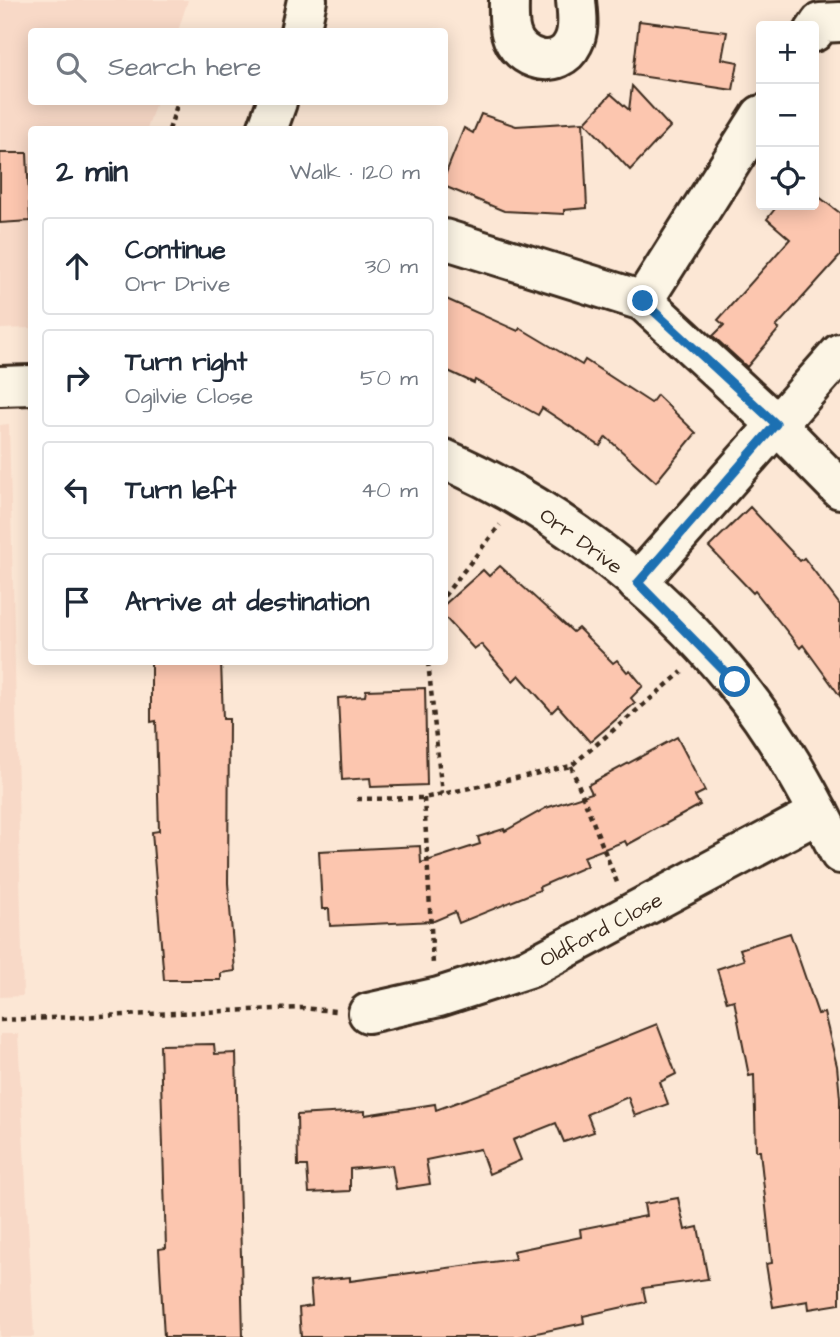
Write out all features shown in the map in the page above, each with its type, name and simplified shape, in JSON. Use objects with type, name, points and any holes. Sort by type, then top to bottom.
[{"type":"street","points":[[301,28],[307,0]]},
{"type":"street","points":[[509,0],[510,32],[519,50],[542,60],[554,60],[565,54],[573,44],[578,30],[576,0]]},
{"type":"street","points":[[819,24],[840,22]]},
{"type":"street","points":[[268,126],[275,105]]},
{"type":"street","points":[[643,301],[756,123]]},
{"type":"street","points":[[448,240],[643,301],[776,424],[840,489]]},
{"type":"street","points":[[638,583],[840,353]]},
{"type":"street","points":[[0,386],[28,385]]},
{"type":"street","name":"Orr Drive","points":[[448,461],[522,498],[638,583],[709,652],[758,714],[819,813],[840,854]]},
{"type":"street","name":"Oldford Close","points":[[368,1013],[439,997],[529,968],[819,813]]},
{"type":"path","points":[[171,126],[177,105]]},
{"type":"path","points":[[448,591],[522,498]]},
{"type":"path","points":[[357,799],[424,798],[571,766],[709,652]]},
{"type":"path","points":[[428,665],[442,794]]},
{"type":"path","points":[[571,766],[632,914]]},
{"type":"path","points":[[424,798],[432,963],[439,997]]},
{"type":"path","points":[[0,1020],[301,1008],[368,1013]]},
{"type":"shaded area","points":[[0,0],[188,0],[179,28],[28,28],[28,105],[155,105],[148,126],[28,126],[28,328],[0,329]]},
{"type":"shaded area","points":[[9,424],[23,996],[0,997],[0,425]]},
{"type":"shaded area","points":[[0,1034],[18,1034],[34,1337],[0,1337]]},
{"type":"building","points":[[639,21],[727,32],[722,59],[738,62],[733,90],[633,75]]},
{"type":"building","points":[[632,86],[670,127],[630,170],[585,122],[611,94],[629,110]]},
{"type":"building","points":[[481,114],[516,126],[583,122],[587,208],[564,210],[564,214],[504,211],[448,188],[448,168],[464,128],[473,133]]},
{"type":"building","points":[[0,153],[27,153],[28,221],[0,223]]},
{"type":"building","points":[[819,197],[840,213],[840,256],[776,327],[779,329],[747,367],[713,336],[724,325],[718,320],[790,239],[767,219],[774,210],[819,210]]},
{"type":"building","points":[[448,300],[518,331],[520,328],[582,365],[585,360],[651,403],[657,395],[696,433],[656,482],[606,437],[600,446],[542,408],[538,415],[475,380],[474,383],[448,371]]},
{"type":"building","points":[[750,507],[800,561],[804,558],[840,605],[840,696],[803,645],[800,648],[755,591],[753,593],[709,547]]},
{"type":"building","points":[[500,566],[573,632],[578,628],[613,663],[617,660],[627,672],[630,670],[643,686],[631,698],[635,703],[590,742],[558,706],[552,712],[519,675],[513,681],[481,644],[474,649],[448,620],[448,601],[483,570],[489,576]]},
{"type":"building","points":[[151,665],[221,665],[223,719],[229,719],[228,883],[235,971],[221,973],[221,980],[164,980],[152,832],[159,831],[156,721],[151,722]]},
{"type":"building","points":[[425,688],[427,785],[371,787],[370,778],[342,780],[338,698],[365,696],[366,690]]},
{"type":"building","points":[[677,737],[705,791],[695,796],[700,805],[627,845],[625,841],[583,857],[587,866],[539,887],[540,890],[459,923],[455,912],[434,921],[330,926],[329,909],[322,909],[319,851],[420,846],[421,863],[480,844],[478,837],[504,829],[505,831],[546,808],[592,793],[588,785]]},
{"type":"building","points":[[790,933],[818,1014],[824,1013],[837,1066],[840,1098],[840,1304],[809,1309],[808,1301],[773,1307],[766,1264],[772,1263],[760,1151],[756,1151],[754,1075],[749,1076],[734,1000],[727,1002],[717,969],[744,960],[740,949]]},
{"type":"building","points":[[657,1024],[676,1074],[660,1082],[668,1104],[635,1116],[628,1097],[587,1114],[594,1132],[564,1142],[556,1123],[513,1140],[521,1160],[489,1174],[480,1149],[426,1160],[430,1184],[396,1189],[392,1165],[350,1169],[350,1191],[309,1193],[307,1166],[298,1166],[297,1115],[365,1111],[365,1115],[435,1104],[436,1110]]},
{"type":"building","points":[[214,1044],[215,1054],[236,1053],[243,1337],[164,1337],[159,1249],[166,1248],[160,1045]]},
{"type":"building","points":[[678,1198],[685,1230],[698,1227],[708,1279],[643,1288],[646,1302],[583,1316],[584,1323],[518,1337],[301,1337],[299,1308],[312,1306],[310,1281],[350,1277],[350,1281],[515,1259],[513,1251],[581,1237],[580,1229],[646,1216],[644,1204]]},
{"type":"route","points":[[643,301],[776,424],[638,583],[709,652],[735,682]]}]
